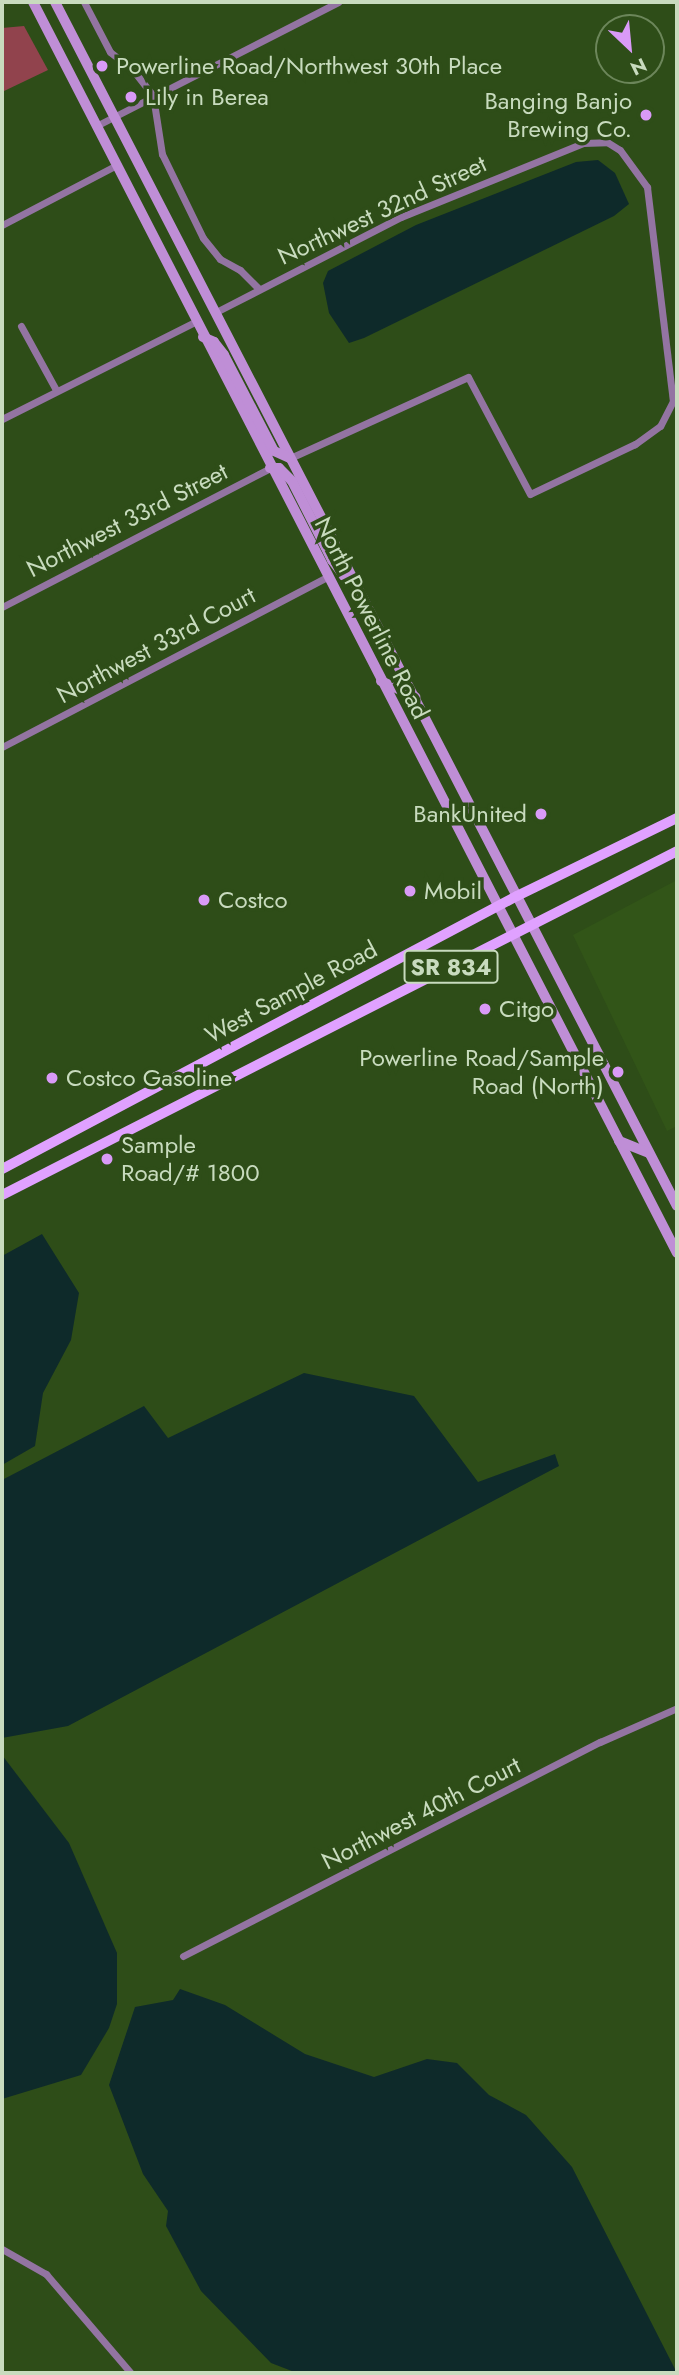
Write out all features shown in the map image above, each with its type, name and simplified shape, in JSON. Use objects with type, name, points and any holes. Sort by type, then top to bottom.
[{"type":"main road","name":"North Powerline Road","points":[[33,2],[270,468],[677,1253]]},
{"type":"main road","name":"North Powerline Road","points":[[55,2],[677,1206]]},
{"type":"main road","points":[[203,337],[214,342],[223,355],[274,452],[290,458]]},
{"type":"main road","points":[[270,468],[279,468],[292,481],[332,560],[344,576],[354,579]]},
{"type":"main road","points":[[381,681],[415,697]]},
{"type":"main road","name":"West Sample Road","points":[[2,1169],[497,906],[677,818]]},
{"type":"main road","name":"West Sample Road","points":[[2,1195],[677,851]]},
{"type":"main road","points":[[619,1141],[651,1154]]},
{"type":"street","points":[[84,2],[110,52],[133,70],[153,96],[162,154],[203,238],[220,259],[240,270],[259,289]]},
{"type":"street","points":[[96,126],[338,2]]},
{"type":"street","name":"Northwest 32nd Street","points":[[216,312],[401,217],[583,143],[607,142],[620,150],[647,187],[673,401],[660,426],[635,444],[530,494],[468,377],[290,458]]},
{"type":"street","points":[[2,225],[117,165]]},
{"type":"street","points":[[2,419],[195,322]]},
{"type":"street","points":[[21,326],[57,390]]},
{"type":"street","name":"Northwest 33rd Street","points":[[2,607],[270,468]]},
{"type":"street","name":"Northwest 33rd Court","points":[[2,747],[327,577]]},
{"type":"street","name":"Northwest 40th Court","points":[[183,1956],[600,1742],[677,1708]]},
{"type":"street","points":[[2,2249],[47,2274],[131,2373]]},
{"type":"shaded area","points":[[24,26],[48,70],[2,92],[2,28]]},
{"type":"shaded area","points":[[677,880],[677,1126],[667,1131],[573,935]]},
{"type":"water","points":[[598,160],[615,173],[629,204],[614,216],[364,338],[349,343],[329,313],[323,283],[328,271],[416,225],[576,162]]},
{"type":"water","points":[[42,1234],[79,1293],[71,1340],[43,1393],[35,1446],[2,1465],[2,1256]]},
{"type":"water","points":[[304,1373],[414,1396],[478,1482],[555,1454],[559,1466],[68,1726],[2,1738],[2,1480],[144,1406],[168,1438]]},
{"type":"water","points":[[2,1755],[69,1843],[117,1953],[117,2004],[109,2028],[81,2075],[2,2099]]},
{"type":"water","points":[[180,1989],[225,2005],[305,2054],[374,2077],[427,2059],[457,2063],[489,2095],[526,2115],[572,2167],[677,2373],[297,2373],[271,2363],[201,2291],[166,2226],[168,2211],[143,2174],[109,2085],[135,2007],[173,2000]]},
{"type":"place","name":"Powerline Road/Northwest 30th Place","points":[[102,66]]},
{"type":"place","name":"Lily in Berea","points":[[131,97]]},
{"type":"place","name":"Banging Banjo Brewing Co.","points":[[646,115]]},
{"type":"place","name":"BankUnited","points":[[541,814]]},
{"type":"place","name":"Mobil","points":[[410,891]]},
{"type":"place","name":"Costco","points":[[204,900]]},
{"type":"place","name":"Citgo","points":[[485,1009]]},
{"type":"place","name":"Powerline Road/Sample Road (North)","points":[[618,1072]]},
{"type":"place","name":"Costco Gasoline","points":[[52,1078]]},
{"type":"place","name":"Sample Road/# 1800","points":[[107,1159]]}]
